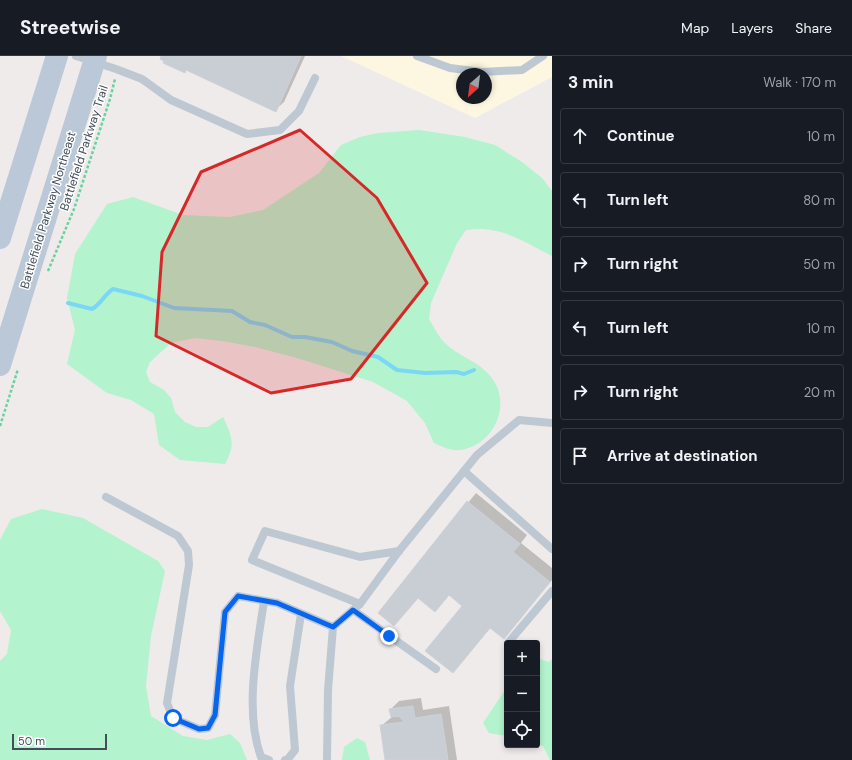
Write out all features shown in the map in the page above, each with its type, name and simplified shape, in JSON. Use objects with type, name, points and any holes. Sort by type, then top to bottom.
[{"type":"main road","points":[[0,238],[57,56]]},
{"type":"main road","name":"Battlefield Parkway Northeast","points":[[10,365],[89,58]]},
{"type":"lane","points":[[417,56],[450,68],[482,72],[522,70],[543,56]]},
{"type":"lane","points":[[89,58],[142,79],[171,100],[247,134],[280,130],[299,111],[315,78]]},
{"type":"lane","points":[[327,760],[328,690],[333,627],[360,604],[399,551],[477,455],[519,420],[552,423]]},
{"type":"lane","points":[[464,471],[552,549]]},
{"type":"lane","points":[[106,497],[178,536],[188,551],[189,565],[167,703],[173,718],[199,729],[208,728],[215,715],[225,612],[238,596],[277,603],[333,627]]},
{"type":"lane","points":[[360,604],[252,560],[265,531],[360,557],[399,551]]},
{"type":"lane","points":[[510,640],[552,592]]},
{"type":"lane","points":[[264,601],[253,674],[255,740],[261,757],[269,760]]},
{"type":"lane","points":[[353,610],[436,669]]},
{"type":"lane","points":[[285,760],[288,759],[295,750],[290,686],[301,614]]},
{"type":"path","name":"Battlefield Parkway Trail","points":[[47,274],[74,209],[110,99],[116,69]]},
{"type":"path","points":[[0,426],[10,365]]},
{"type":"highlighted area","points":[[300,130],[377,198],[427,283],[351,379],[271,393],[156,336],[162,252],[201,172]]},
{"type":"shaded area","points":[[341,56],[552,56],[552,77],[475,118]]},
{"type":"green space","points":[[419,130],[465,137],[495,145],[522,162],[542,178],[552,191],[552,256],[521,240],[501,232],[479,229],[466,230],[457,243],[431,303],[429,319],[441,339],[452,349],[477,364],[489,374],[499,392],[499,414],[489,434],[481,441],[471,447],[460,450],[453,450],[434,443],[425,423],[407,401],[373,382],[297,358],[255,347],[195,338],[171,343],[150,362],[146,372],[150,382],[164,390],[171,398],[175,412],[185,422],[196,427],[208,427],[223,417],[229,430],[232,446],[225,464],[180,460],[159,445],[154,414],[131,400],[107,393],[67,364],[75,330],[67,298],[75,254],[107,204],[133,197],[183,215],[230,217],[263,210],[319,173],[341,145],[360,137],[378,133]]},
{"type":"green space","points":[[42,509],[83,518],[158,561],[165,571],[151,636],[146,686],[151,716],[183,736],[207,740],[230,734],[240,743],[247,760],[0,760],[0,661],[7,654],[11,630],[0,611],[0,540],[11,519]]},
{"type":"green space","points":[[540,659],[549,662],[552,659],[552,760],[550,760],[543,746],[540,745]]},
{"type":"green space","points":[[504,692],[504,736],[489,733],[483,723]]},
{"type":"green space","points":[[357,738],[365,742],[370,760],[342,760],[344,747]]},
{"type":"building","points":[[161,56],[301,56],[276,112],[186,70],[185,73],[163,63],[164,61],[160,59]]},
{"type":"building","points":[[467,501],[520,544],[513,552],[550,582],[504,639],[490,628],[453,673],[425,651],[462,606],[449,595],[435,612],[418,598],[394,626],[378,613]]},
{"type":"building","points":[[413,706],[415,718],[441,714],[448,760],[385,760],[380,725],[404,722],[399,716],[391,717],[389,709]]},
{"type":"waterway","points":[[68,303],[92,309],[98,305],[113,289],[142,296],[174,308],[232,311],[250,322],[265,325],[292,337],[305,337],[332,342],[352,351],[378,357],[397,370],[425,373],[456,372],[464,374],[474,370]]},
{"type":"route","points":[[173,718],[199,729],[208,728],[215,715],[225,612],[238,596],[277,603],[333,627],[353,610],[389,636]]}]
